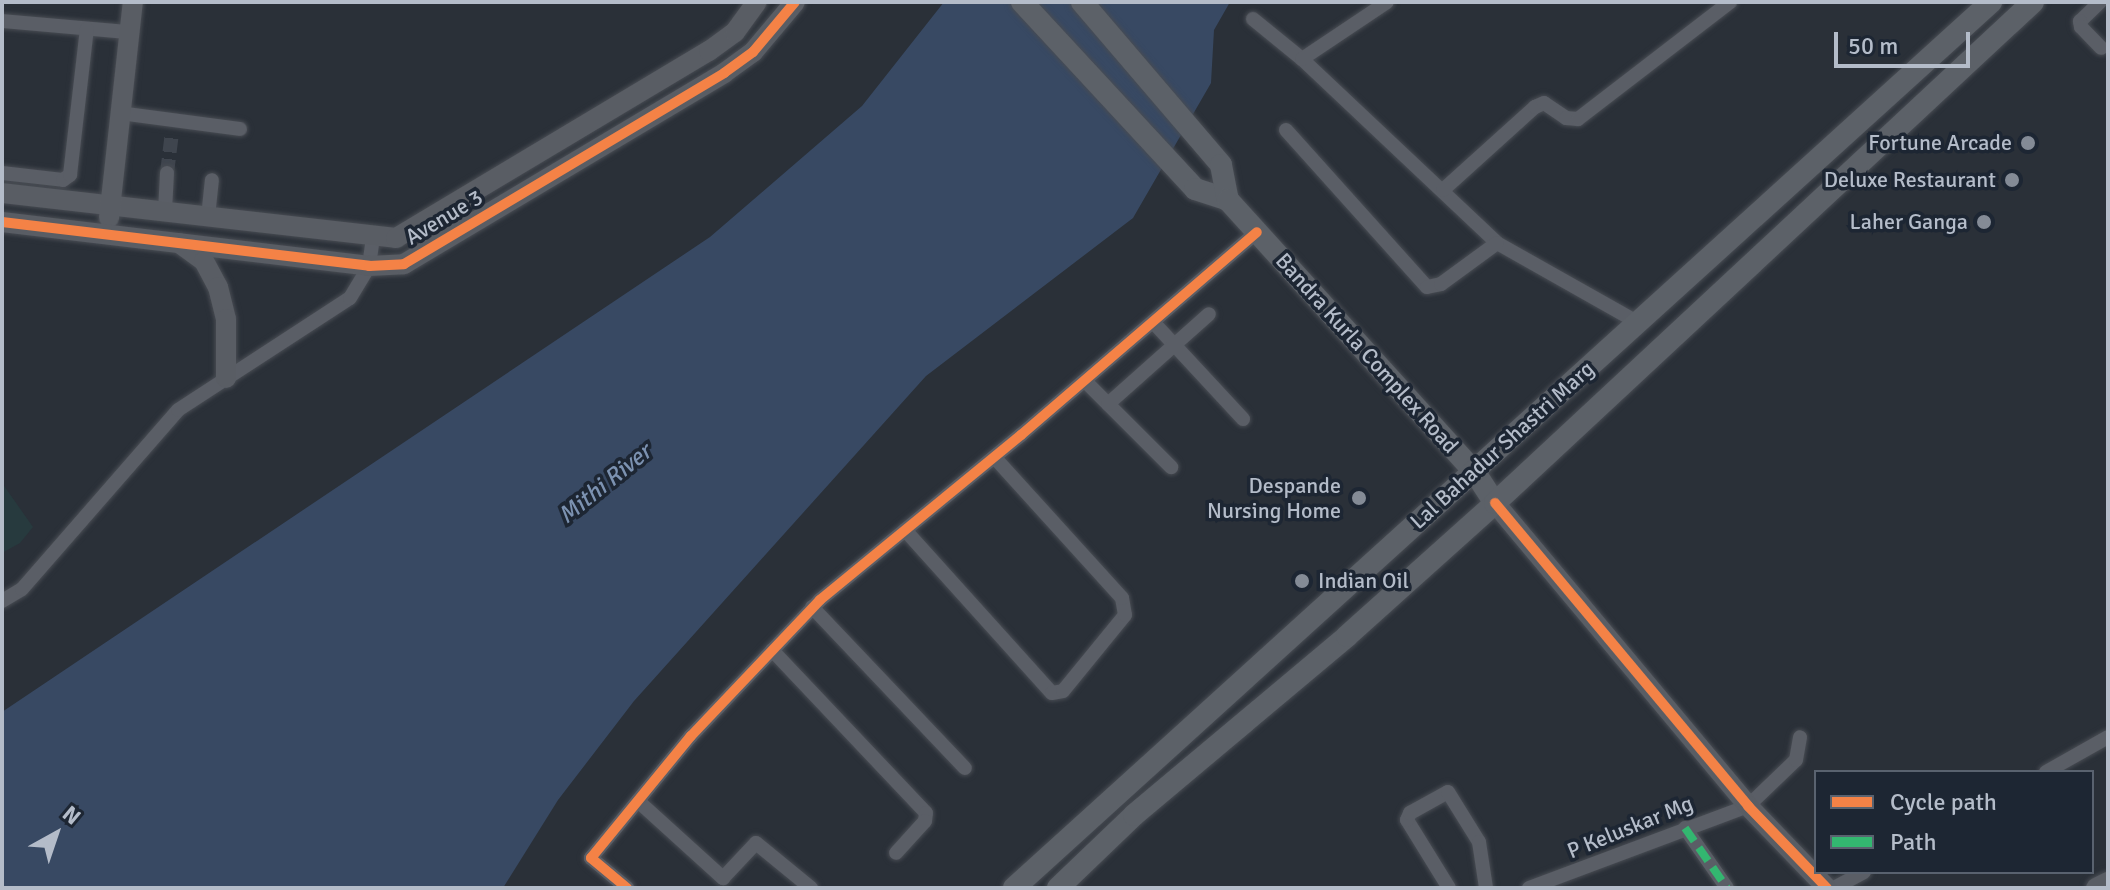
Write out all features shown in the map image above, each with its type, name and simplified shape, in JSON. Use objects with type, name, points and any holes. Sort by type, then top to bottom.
[{"type":"main road","name":"Bandra Kurla Complex Road","points":[[1022,2],[1195,189],[1228,200],[1474,471],[1495,503]]},
{"type":"main road","points":[[1082,2],[1221,165],[1228,200]]},
{"type":"main road","name":"Lal Bahadur Shastri Marg","points":[[1014,888],[1117,798],[1991,2]]},
{"type":"main road","name":"Lal Bahadur Shastri Marg","points":[[1058,888],[1134,815],[1347,636],[1495,503],[2033,2]]},
{"type":"main road","points":[[1323,608],[1347,636]]},
{"type":"main road","points":[[1117,798],[1134,815]]},
{"type":"street","points":[[107,234],[133,2]]},
{"type":"street","name":"Avenue 3","points":[[2,193],[396,238],[709,51],[735,32],[757,2]]},
{"type":"street","name":"Avenue 3","points":[[2,222],[369,266],[404,264],[724,73],[753,52],[795,2]]},
{"type":"street","points":[[1302,59],[1387,2]]},
{"type":"street","points":[[1443,190],[1535,107],[1544,103],[1566,118],[1578,119],[1730,2]]},
{"type":"street","points":[[2100,2],[2080,21],[2081,27],[2101,48]]},
{"type":"street","points":[[1253,19],[1302,59],[1497,243],[1637,322]]},
{"type":"street","points":[[2,21],[129,32]]},
{"type":"street","points":[[2,173],[63,180],[70,175],[87,29]]},
{"type":"street","points":[[120,113],[172,126],[240,129]]},
{"type":"street","points":[[1286,130],[1427,287],[1441,284],[1497,243]]},
{"type":"street","points":[[165,211],[167,173]]},
{"type":"street","points":[[208,217],[212,180]]},
{"type":"street","points":[[627,888],[591,858],[691,736],[812,607],[1154,323],[1257,232]]},
{"type":"street","points":[[2,601],[22,589],[178,410],[350,298],[369,266],[373,237]]},
{"type":"street","points":[[177,241],[204,261],[218,287],[226,319],[226,378]]},
{"type":"street","points":[[1108,404],[1209,314]]},
{"type":"street","points":[[1154,323],[1243,419]]},
{"type":"street","points":[[1085,381],[1171,467]]},
{"type":"street","points":[[905,530],[1052,693],[1063,691],[1125,615],[1122,598],[994,457]]},
{"type":"street","points":[[1495,503],[1748,806],[1827,888]]},
{"type":"street","points":[[812,607],[965,768]]},
{"type":"street","points":[[772,650],[926,813],[925,821],[896,853]]},
{"type":"street","points":[[1748,806],[1796,760],[1800,737]]},
{"type":"street","points":[[2050,770],[2108,737]]},
{"type":"street","points":[[1449,888],[1407,820],[1410,813],[1448,792],[1479,842],[1486,888]]},
{"type":"street","points":[[638,801],[723,878],[756,843],[811,888]]},
{"type":"street","name":"P Keluskar Mg","points":[[1529,888],[1548,886],[1685,828],[1748,806]]},
{"type":"street","points":[[1685,828],[1727,888]]},
{"type":"street","points":[[1834,888],[1860,874]]},
{"type":"street","points":[[2096,888],[2108,882]]},
{"type":"green space","points":[[2,483],[33,527],[20,543],[2,553]]},
{"type":"water","name":"Mithi River","points":[[944,2],[1230,2],[1214,30],[1211,83],[1133,218],[926,376],[634,701],[558,800],[503,888],[2,888],[2,712],[710,237],[862,106]]},
{"type":"tunnel","points":[[167,173],[172,132]]},
{"type":"marked path","points":[[1685,828],[1727,888]]},
{"type":"cycle path","points":[[2,222],[369,266],[404,264],[724,73],[753,52],[795,2]]},
{"type":"cycle path","points":[[627,888],[591,858],[691,736],[820,600],[1021,435],[1257,232]]},
{"type":"cycle path","points":[[1495,503],[1748,806],[1827,888]]},
{"type":"place","name":"Fortune Arcade","points":[[2028,143]]},
{"type":"place","name":"Deluxe Restaurant","points":[[2012,180]]},
{"type":"place","name":"Laher Ganga","points":[[1984,222]]},
{"type":"place","name":"Despande Nursing Home","points":[[1359,498]]},
{"type":"place","name":"Indian Oil","points":[[1302,581]]}]
